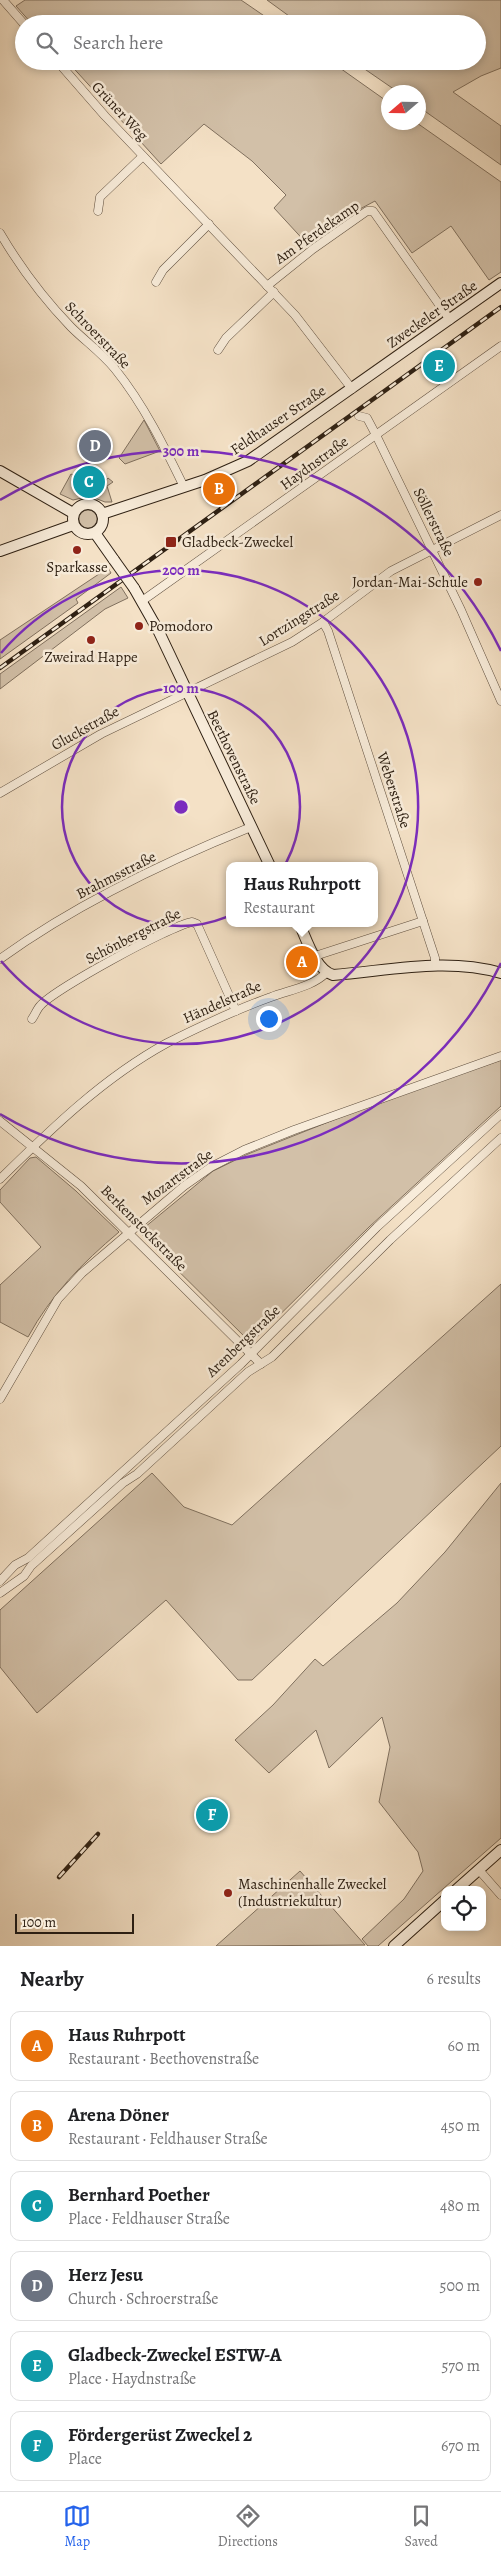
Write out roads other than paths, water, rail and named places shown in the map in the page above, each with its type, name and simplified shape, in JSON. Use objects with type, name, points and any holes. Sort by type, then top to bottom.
[{"type":"street","points":[[3,0],[16,15]]},
{"type":"street","name":"Grüner Weg","points":[[65,70],[143,156],[296,315],[352,388]]},
{"type":"street","name":"Grüner Weg","points":[[98,211],[100,197],[143,156]]},
{"type":"street","name":"Am Pferdekamp","points":[[268,286],[340,230],[368,211],[373,211],[450,320]]},
{"type":"street","points":[[156,282],[163,270],[209,224]]},
{"type":"street","name":"Schroerstraße","points":[[0,233],[33,284],[62,317],[106,359],[133,393],[150,420],[184,487]]},
{"type":"street","name":"Zweckeler Straße","points":[[380,368],[501,283]]},
{"type":"street","points":[[218,350],[226,338],[274,292]]},
{"type":"street","name":"Haydnstraße","points":[[142,601],[501,346]]},
{"type":"street","name":"Feldhauser Straße","points":[[102,514],[232,470],[248,461],[380,368]]},
{"type":"street","name":"Söllerstraße","points":[[359,416],[367,418],[376,435],[432,551],[501,702]]},
{"type":"street","points":[[0,472],[73,513]]},
{"type":"street","points":[[87,503],[97,506],[102,514],[102,526],[95,532],[82,533],[73,524],[73,513],[80,506],[87,503]]},
{"type":"street","name":"Lortzingstraße","points":[[187,693],[260,659],[323,622],[391,571],[501,516]]},
{"type":"street","points":[[0,551],[73,524]]},
{"type":"street","name":"Beethovenstraße","points":[[95,532],[142,601],[268,862]]},
{"type":"street","name":"Weberstraße","points":[[323,622],[331,640],[423,921],[435,958],[435,966]]},
{"type":"street","name":"Gluckstraße","points":[[0,793],[101,734],[187,693]]},
{"type":"street","name":"Brahmsstraße","points":[[0,959],[62,918],[99,898],[152,871],[251,827]]},
{"type":"street","points":[[315,956],[423,921]]},
{"type":"street","name":"Schönbergstraße","points":[[32,1019],[41,1004],[81,978],[145,943],[192,922],[196,924],[236,1011]]},
{"type":"street","points":[[301,927],[315,956],[326,973]]},
{"type":"street","name":"Händelstraße","points":[[0,1179],[33,1145],[69,1113],[134,1063],[165,1044],[236,1011],[317,980],[326,973],[333,975],[397,967],[435,966],[501,972]]},
{"type":"street","name":"Mozartstraße","points":[[0,1399],[58,1299],[82,1273],[128,1231],[211,1167],[244,1150],[294,1130],[501,1056]]},
{"type":"street","name":"Arenbergstraße","points":[[0,1580],[15,1565],[35,1551],[130,1463],[145,1452],[251,1354],[377,1227],[501,1114]]},
{"type":"street","name":"Berkenstockstraße","points":[[0,1121],[33,1145],[81,1186],[261,1364]]},
{"type":"street","name":"Arenbergstraße","points":[[0,1593],[24,1576],[31,1566],[123,1484],[137,1474],[248,1372],[272,1357],[390,1240],[501,1138]]},
{"type":"street","points":[[461,1886],[501,1850]]},
{"type":"street","points":[[479,1870],[501,1895]]},
{"type":"street","points":[[394,1946],[441,1904]]},
{"type":"railway","points":[[0,668],[501,307]]},
{"type":"railway","points":[[59,1877],[98,1834]]},
{"type":"place","name":"Gladbeck-Zweckel ESTW-A","points":[[439,366]]},
{"type":"place","name":"Herz Jesu","points":[[95,446]]},
{"type":"place","name":"Bernhard Poether","points":[[89,482]]},
{"type":"place","name":"Arena Döner","points":[[219,489]]},
{"type":"place","name":"Gladbeck-Zweckel","points":[[171,542]]},
{"type":"place","name":"Sparkasse","points":[[77,550]]},
{"type":"place","name":"Jordan-Mai-Schule","points":[[478,582]]},
{"type":"place","name":"Pomodoro","points":[[139,626]]},
{"type":"place","name":"Zweirad Happe","points":[[91,640]]},
{"type":"place","name":"Haus Ruhrpott","points":[[302,962]]},
{"type":"place","name":"Fördergerüst Zweckel 2","points":[[212,1815]]},
{"type":"place","name":"Maschinenhalle Zweckel (Industriekultur)","points":[[228,1893]]}]
